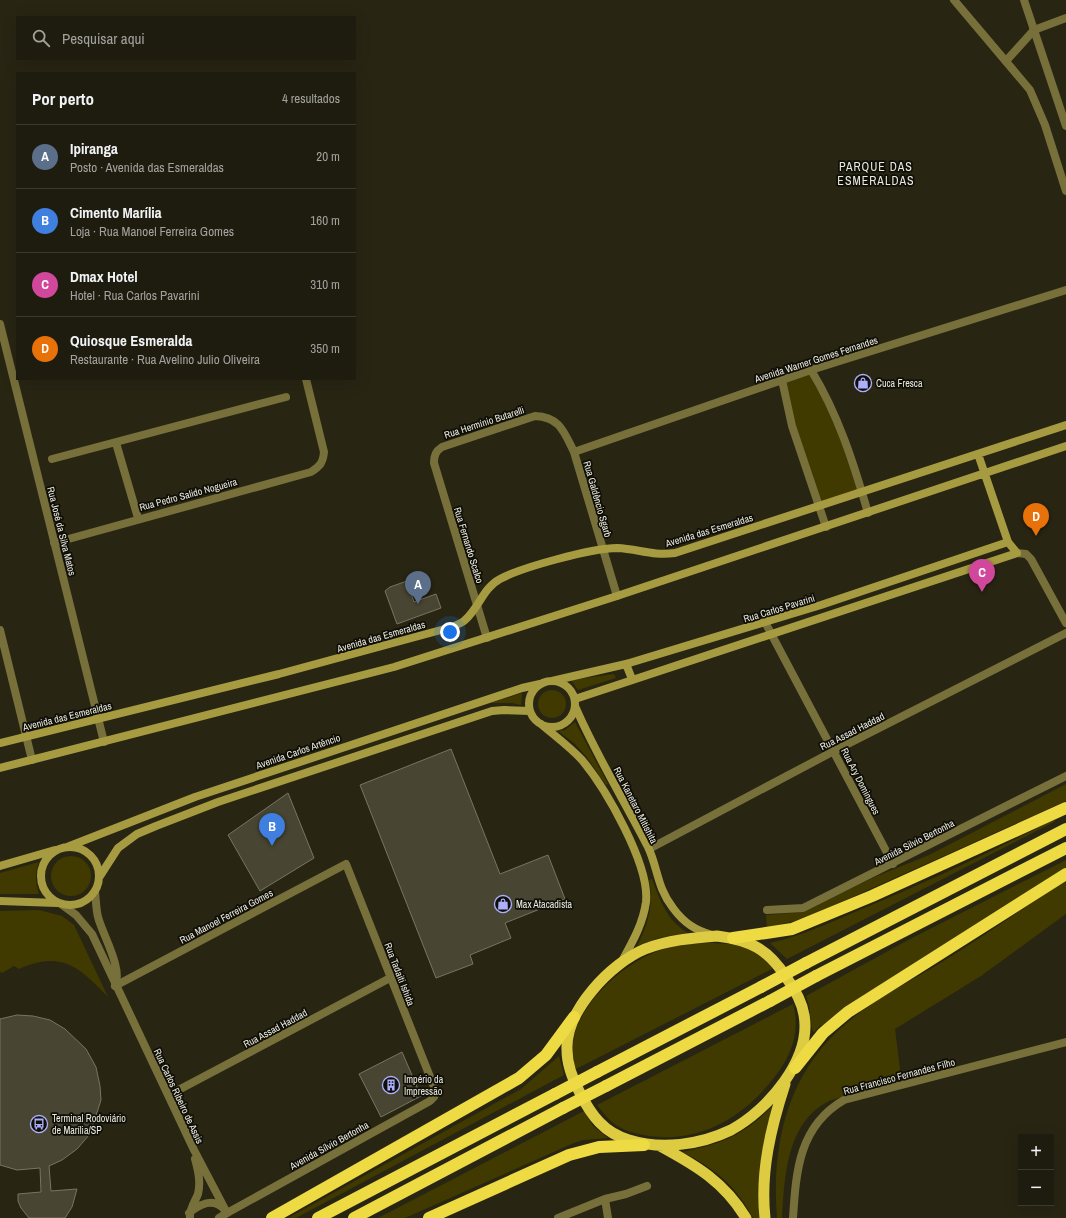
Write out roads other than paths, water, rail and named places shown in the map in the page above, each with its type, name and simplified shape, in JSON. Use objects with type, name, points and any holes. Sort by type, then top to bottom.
[{"type":"highway","points":[[733,938],[792,929],[872,896],[1066,808]]},
{"type":"highway","points":[[318,1218],[1066,829]]},
{"type":"highway","points":[[354,1218],[816,976],[1066,848]]},
{"type":"highway","points":[[429,1218],[579,1152],[599,1147],[644,1145],[660,1146],[703,1139],[732,1129],[756,1111],[787,1079],[823,1033],[848,1012],[1066,874]]},
{"type":"highway","points":[[272,1218],[519,1078],[546,1055],[594,989],[621,963],[643,950],[668,942],[717,936],[733,938],[759,947],[770,956],[789,981],[801,1003],[805,1020],[804,1037],[795,1068]]},
{"type":"highway","points":[[574,1017],[568,1034],[566,1049],[568,1062],[579,1091],[591,1114],[609,1131],[620,1137],[644,1145]]},
{"type":"highway","points":[[765,1218],[764,1186],[768,1145],[772,1126],[787,1079]]},
{"type":"highway","points":[[660,1146],[699,1168],[716,1180],[738,1204],[746,1218]]},
{"type":"main road","name":"Avenida das Esmeraldas","points":[[0,742],[279,674],[452,627],[465,621],[476,604],[496,581],[508,574],[567,557],[616,548],[659,555],[674,553],[1066,425]]},
{"type":"main road","points":[[0,768],[350,680],[617,596],[1066,446]]},
{"type":"main road","points":[[575,703],[632,679],[1017,554],[1008,542],[978,454]]},
{"type":"main road","name":"Rua Carlos Pavarini","points":[[552,681],[626,664],[821,606],[1008,542]]},
{"type":"main road","points":[[626,664],[632,679]]},
{"type":"main road","points":[[541,724],[556,727],[562,724],[573,714],[575,703],[567,686],[552,681],[540,684],[530,696],[530,711],[532,716],[541,724],[581,759],[600,784],[631,842],[645,881],[646,902],[643,916],[633,942],[621,963]]},
{"type":"main road","name":"Avenida Carlos Artêncio","points":[[0,866],[63,848],[202,794],[522,688],[540,684]]},
{"type":"main road","name":"Rua Kanetaro Mitishita","points":[[575,703],[649,849],[658,882],[672,907],[689,925],[698,930],[717,936]]},
{"type":"main road","points":[[0,901],[59,903],[70,905],[80,904],[95,892],[100,876],[118,848],[128,840],[156,826],[218,802],[492,711],[530,711]]},
{"type":"main road","points":[[59,903],[46,892],[41,875],[46,859],[63,848],[79,849],[90,854],[95,860],[100,876]]},
{"type":"street","points":[[954,0],[1030,90],[1045,125],[1066,191]]},
{"type":"street","points":[[1024,0],[1066,126]]},
{"type":"street","points":[[1006,61],[1034,30],[1066,18]]},
{"type":"street","name":"Avenida Warner Gomes Fernandes","points":[[574,452],[811,370],[1066,290]]},
{"type":"street","name":"Rua José da Silva Matos","points":[[0,324],[104,742]]},
{"type":"street","points":[[811,370],[835,414],[868,513]]},
{"type":"street","name":"Rua Pedro Salido Nogueira","points":[[54,542],[311,472],[320,467],[323,461],[324,452],[306,380]]},
{"type":"street","points":[[782,380],[792,426],[826,527]]},
{"type":"street","points":[[52,459],[286,397]]},
{"type":"street","name":"Rua Hermínio Butarelli","points":[[434,457],[437,451],[442,447],[535,416],[546,416]]},
{"type":"street","name":"Rua Galdêncio Sgarb","points":[[546,416],[556,421],[563,430],[574,452],[602,550],[617,596]]},
{"type":"street","points":[[116,443],[138,518]]},
{"type":"street","name":"Rua Fernando Scalco","points":[[434,457],[434,463],[486,638]]},
{"type":"street","points":[[1017,554],[1026,554],[1031,559],[1066,623]]},
{"type":"street","name":"Rua Ary Domingues","points":[[766,622],[892,864]]},
{"type":"street","points":[[0,630],[32,760]]},
{"type":"street","name":"Rua Assad Haddad","points":[[649,849],[834,751],[1066,633]]},
{"type":"street","name":"Avenida Silvio Bertonha","points":[[767,910],[803,908],[1066,776]]},
{"type":"street","name":"Rua Tadaiti Ishida","points":[[346,864],[436,1092]]},
{"type":"street","name":"Rua Manoel Ferreira Gomes","points":[[115,986],[346,864]]},
{"type":"street","points":[[95,892],[98,914],[117,969],[118,980],[115,986]]},
{"type":"street","name":"Rua Carlos Ribeiro de Assis","points":[[59,903],[76,915],[92,934],[115,986],[169,1095],[194,1150],[227,1213]]},
{"type":"street","name":"Rua Assad Haddad","points":[[169,1095],[390,978]]},
{"type":"street","name":"Rua Francisco Fernandes Filho","points":[[793,1218],[795,1181],[805,1144],[819,1119],[830,1108],[844,1100],[1066,1042]]},
{"type":"street","name":"Avenida Sílvio Bertonha","points":[[219,1218],[430,1101],[436,1092]]},
{"type":"street","points":[[188,1216],[198,1194],[199,1183],[194,1150]]},
{"type":"street","points":[[558,1218],[605,1199],[626,1194],[647,1186]]},
{"type":"street","points":[[605,1199],[608,1218]]},
{"type":"street","points":[[188,1216],[201,1205],[213,1202],[219,1203],[227,1213]]},
{"type":"place","name":"Cuca Fresca","points":[[863,383]]},
{"type":"place","name":"Quiosque Esmeralda","points":[[1036,536]]},
{"type":"place","name":"Dmax Hotel","points":[[982,592]]},
{"type":"place","name":"Ipiranga","points":[[418,604]]},
{"type":"place","name":"Cimento Marília","points":[[272,846]]},
{"type":"place","name":"Max Atacadista","points":[[503,904]]},
{"type":"place","name":"Império da Impressão","points":[[391,1085]]},
{"type":"place","name":"Terminal Rodoviário de Marília/SP","points":[[39,1124]]},
{"type":"district","name":"PARQUE DAS ESMERALDAS","points":[[876,174]]}]
